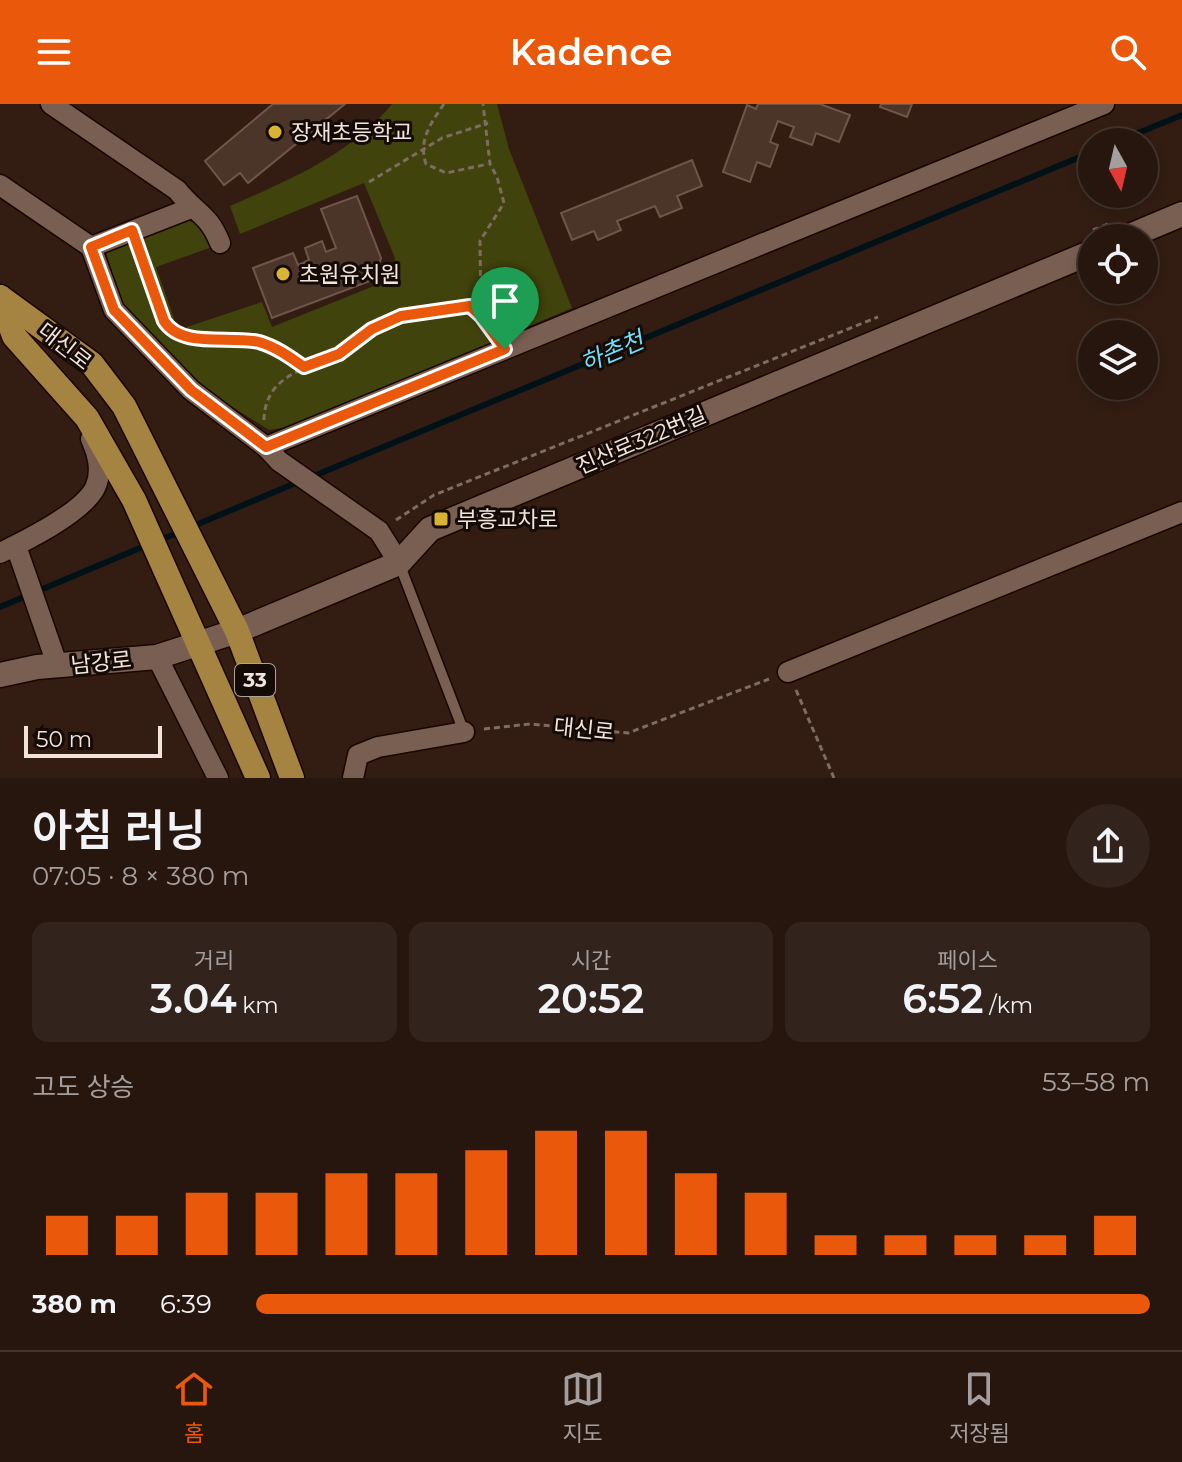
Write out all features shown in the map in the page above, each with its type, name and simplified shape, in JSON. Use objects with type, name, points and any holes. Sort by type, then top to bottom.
[{"type":"highway","name":"대신로","points":[[200,641],[134,500],[87,418],[14,336],[0,297],[92,364],[124,406],[237,631]]},
{"type":"highway","name":"33","points":[[237,631],[292,778]]},
{"type":"highway","name":"33","points":[[200,641],[258,778]]},
{"type":"street","points":[[51,104],[177,190],[191,208],[210,220],[220,243]]},
{"type":"street","points":[[272,454],[505,349],[1104,104]]},
{"type":"street","points":[[0,185],[91,247],[114,310],[191,390],[272,454],[379,531],[399,563]]},
{"type":"street","points":[[91,247],[191,208]]},
{"type":"street","points":[[1144,224],[1182,214]]},
{"type":"street","name":"진산로322번길","points":[[200,641],[237,631],[399,563],[430,529],[1078,247]]},
{"type":"street","points":[[58,667],[8,550],[71,511],[96,487],[100,459],[61,387]]},
{"type":"street","points":[[788,672],[1182,512]]},
{"type":"street","name":"남강로","points":[[0,675],[37,667],[157,657],[200,641]]},
{"type":"street","points":[[157,657],[218,778]]},
{"type":"street","points":[[353,778],[358,755],[378,747],[464,732]]},
{"type":"lane","points":[[399,563],[464,732]]},
{"type":"path","points":[[444,104],[431,124],[422,152],[426,164],[446,173],[490,164]]},
{"type":"path","points":[[481,316],[480,241],[504,203],[490,164],[488,123],[483,104]]},
{"type":"path","points":[[369,182],[442,138],[488,123]]},
{"type":"path","points":[[132,230],[164,321],[171,332],[179,337],[229,338],[260,343],[287,354],[304,367]]},
{"type":"path","points":[[272,454],[264,416],[268,396],[280,380],[339,354],[372,329],[401,316],[470,306],[505,349]]},
{"type":"path","points":[[379,531],[434,495],[889,312]]},
{"type":"path","points":[[788,672],[834,778]]},
{"type":"path","name":"대신로","points":[[464,732],[530,724],[628,733],[788,672]]},
{"type":"shaded area","points":[[392,104],[497,104],[509,149],[572,308],[292,426],[269,430],[194,383],[121,302],[106,252],[189,221],[205,227],[212,247],[156,267],[178,330],[262,302],[272,327],[389,280],[395,258],[364,183],[240,234],[230,206],[296,176],[338,152]]},
{"type":"building","name":"장재초등학교","points":[[273,104],[345,104],[248,183],[240,173],[224,185],[205,161]]},
{"type":"building","points":[[758,104],[820,104],[850,115],[839,142],[816,133],[812,145],[790,137],[794,127],[778,121],[770,142],[778,145],[770,167],[757,162],[750,182],[723,172],[747,105],[756,109]]},
{"type":"building","points":[[881,104],[912,104],[907,117],[880,107]]},
{"type":"building","points":[[692,160],[702,186],[677,196],[682,208],[660,217],[655,206],[617,221],[621,230],[598,240],[594,231],[572,240],[561,213]]},
{"type":"building","points":[[357,196],[381,258],[375,279],[272,318],[253,268],[293,253],[298,265],[309,260],[305,248],[322,241],[326,252],[336,248],[321,209]]},
{"type":"waterway","name":"하촌천","points":[[1150,128],[1182,115]]},
{"type":"waterway","name":"하촌천","points":[[309,478],[1078,158]]},
{"type":"waterway","name":"하촌천","points":[[191,527],[298,482]]},
{"type":"waterway","name":"하촌천","points":[[157,541],[180,532]]},
{"type":"waterway","name":"하촌천","points":[[0,607],[147,545]]},
{"type":"place","name":"장재초등학교","points":[[275,132]]},
{"type":"place","name":"초원유치원","points":[[283,274]]},
{"type":"place","name":"부흥교차로","points":[[441,519]]},
{"type":"route","points":[[132,230],[164,321],[171,332],[179,337],[229,338],[260,343],[287,354],[304,367],[339,354],[372,329],[401,316],[470,306],[505,349],[266,447],[191,390],[114,310],[91,247],[132,230]]}]
